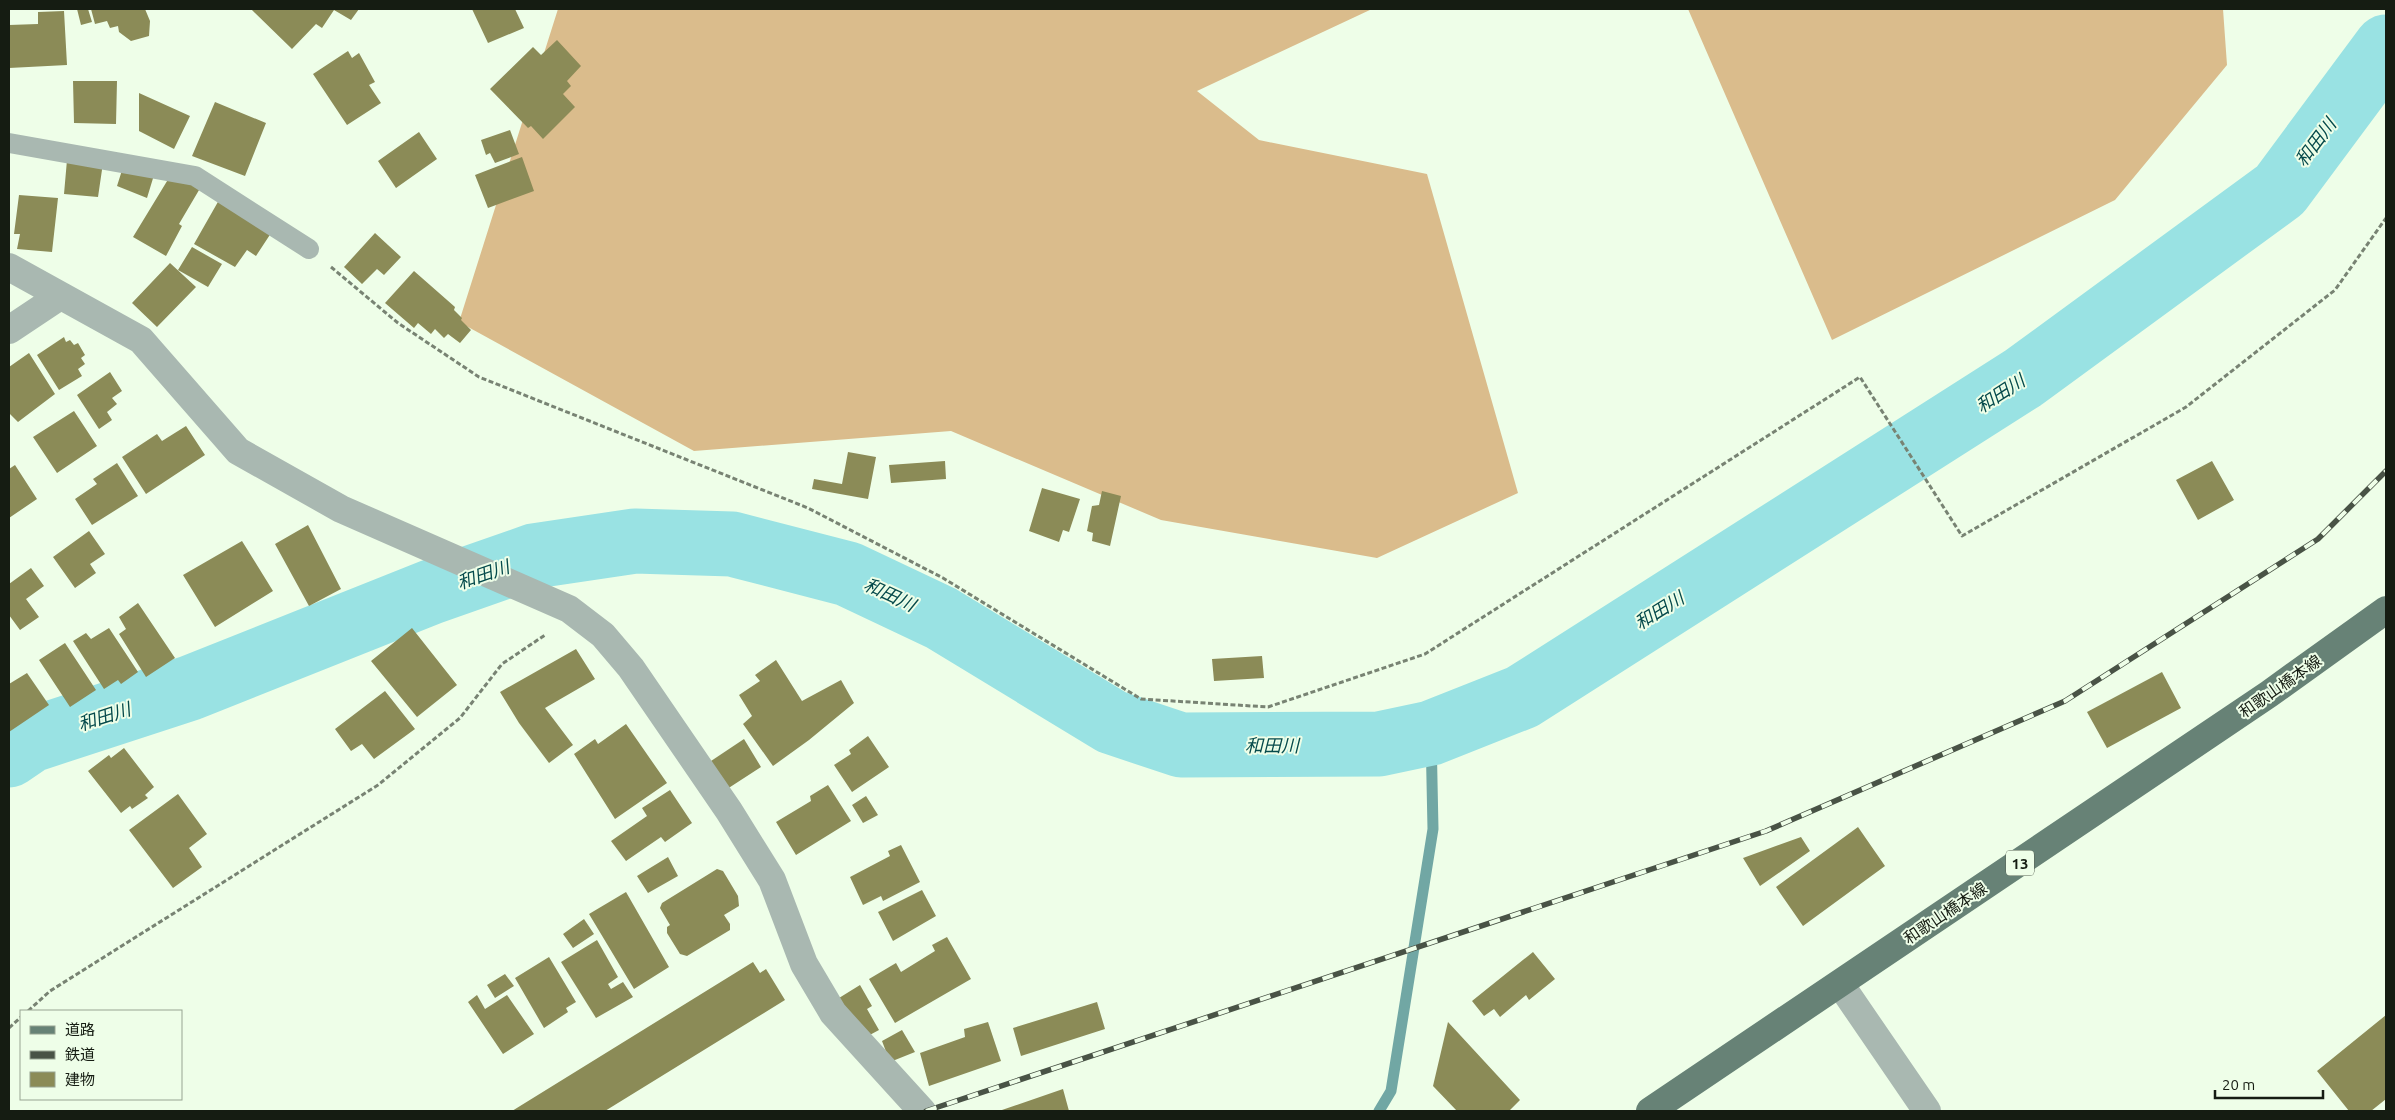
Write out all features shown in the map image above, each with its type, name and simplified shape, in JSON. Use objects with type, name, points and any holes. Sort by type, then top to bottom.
[{"type":"main road","name":"和歌山橋本線","points":[[1650,1111],[2268,694],[2386,610]]},
{"type":"street","points":[[9,267],[141,340],[238,451],[341,509],[570,609],[603,635],[630,668],[729,811],[772,880],[804,964],[833,1013],[922,1111]]},
{"type":"street","points":[[9,330],[60,296]]},
{"type":"street","points":[[1840,984],[1927,1111]]},
{"type":"lane","points":[[9,143],[195,176],[310,249]]},
{"type":"path","points":[[310,249],[398,323],[479,377],[808,508],[943,578],[1141,699],[1268,707],[1425,654],[1860,377],[1962,536],[2186,407],[2335,290],[2386,218]]},
{"type":"path","points":[[29,1010],[50,991],[378,785],[460,718],[502,664],[547,634],[570,609]]},
{"type":"path","points":[[9,1028],[20,1018]]},
{"type":"shaded area","points":[[558,9],[1372,9],[1197,91],[1259,140],[1427,174],[1518,493],[1377,558],[1161,520],[951,431],[694,451],[459,322]]},
{"type":"shaded area","points":[[1688,9],[2223,9],[2227,65],[2115,200],[1832,340]]},
{"type":"building","points":[[77,9],[88,9],[92,22],[81,25]]},
{"type":"building","points":[[91,9],[145,9],[150,21],[149,36],[131,41],[119,32],[118,26],[110,28],[107,21],[95,24]]},
{"type":"building","points":[[251,9],[359,9],[351,20],[334,10],[322,28],[316,24],[292,49]]},
{"type":"building","points":[[472,9],[515,9],[524,28],[488,43]]},
{"type":"building","points":[[64,11],[67,65],[9,68],[9,25],[38,24],[38,12]]},
{"type":"building","points":[[557,40],[581,66],[567,81],[571,86],[563,94],[575,107],[543,139],[531,126],[528,128],[490,89],[533,47],[541,55]]},
{"type":"building","points":[[348,51],[352,58],[359,53],[375,82],[369,85],[381,103],[347,125],[313,74]]},
{"type":"building","points":[[73,81],[117,81],[116,124],[74,123]]},
{"type":"building","points":[[139,93],[190,116],[174,149],[139,131]]},
{"type":"building","points":[[215,102],[266,123],[245,176],[192,156]]},
{"type":"building","points":[[510,130],[519,154],[495,163],[490,153],[486,155],[481,140]]},
{"type":"building","points":[[419,132],[437,159],[396,188],[378,161]]},
{"type":"building","points":[[522,157],[534,191],[488,208],[475,175]]},
{"type":"building","points":[[67,160],[103,163],[98,197],[64,194]]},
{"type":"building","points":[[124,164],[154,175],[147,198],[117,186]]},
{"type":"building","points":[[175,168],[202,185],[179,224],[182,226],[166,256],[133,237]]},
{"type":"building","points":[[223,193],[275,227],[256,256],[247,250],[235,267],[194,244]]},
{"type":"building","points":[[19,195],[58,198],[52,252],[17,249],[20,234],[14,234]]},
{"type":"building","points":[[375,233],[401,257],[384,275],[377,269],[362,284],[344,267]]},
{"type":"building","points":[[192,247],[222,264],[208,287],[178,270]]},
{"type":"building","points":[[170,263],[196,287],[157,327],[132,303]]},
{"type":"building","points":[[414,271],[455,307],[454,310],[471,330],[460,343],[448,334],[444,338],[435,329],[431,334],[418,323],[414,328],[385,303]]},
{"type":"building","points":[[64,337],[66,342],[70,340],[74,345],[78,343],[85,355],[81,358],[85,364],[78,369],[82,376],[59,390],[37,355]]},
{"type":"building","points":[[29,353],[55,394],[18,422],[9,413],[9,367]]},
{"type":"building","points":[[110,372],[122,391],[112,398],[117,404],[107,412],[112,420],[99,429],[77,395]]},
{"type":"building","points":[[74,411],[97,446],[57,473],[33,437]]},
{"type":"building","points":[[186,426],[205,455],[146,494],[122,457],[157,434],[162,441]]},
{"type":"building","points":[[848,452],[876,457],[868,499],[812,489],[814,479],[842,484]]},
{"type":"building","points":[[945,461],[946,479],[891,483],[889,465]]},
{"type":"building","points":[[2212,461],[2234,500],[2198,520],[2176,480]]},
{"type":"building","points":[[117,463],[138,496],[92,525],[75,499],[97,484],[93,479]]},
{"type":"building","points":[[15,465],[37,499],[9,518],[9,469]]},
{"type":"building","points":[[1042,488],[1080,499],[1069,532],[1063,530],[1059,542],[1029,531]]},
{"type":"building","points":[[1102,491],[1121,496],[1110,546],[1092,541],[1093,533],[1087,531],[1092,506],[1099,505]]},
{"type":"building","points":[[308,525],[341,589],[309,606],[275,544]]},
{"type":"building","points":[[89,531],[105,554],[90,564],[96,573],[75,588],[53,557]]},
{"type":"building","points":[[242,541],[273,591],[215,627],[183,575]]},
{"type":"building","points":[[31,568],[44,586],[26,599],[39,617],[20,630],[9,615],[9,584]]},
{"type":"building","points":[[138,603],[175,658],[146,677],[119,634],[126,629],[119,617]]},
{"type":"building","points":[[109,628],[138,672],[121,684],[118,680],[104,689],[73,641],[86,633],[91,639]]},
{"type":"building","points":[[412,628],[457,685],[417,717],[371,661]]},
{"type":"building","points":[[65,643],[96,690],[70,707],[39,660]]},
{"type":"building","points":[[576,649],[595,679],[545,708],[573,745],[549,763],[519,723],[500,692]]},
{"type":"building","points":[[1262,656],[1264,678],[1214,681],[1212,659]]},
{"type":"building","points":[[776,660],[802,701],[841,680],[854,703],[809,740],[773,766],[743,724],[752,716],[739,695],[760,681],[755,675]]},
{"type":"building","points":[[2162,672],[2181,708],[2107,748],[2087,712]]},
{"type":"building","points":[[27,673],[49,705],[9,732],[9,684]]},
{"type":"building","points":[[385,691],[415,729],[374,759],[362,744],[351,751],[335,729]]},
{"type":"building","points":[[626,724],[667,783],[615,819],[574,754],[595,739],[598,744]]},
{"type":"building","points":[[868,736],[889,767],[852,792],[834,765],[851,754],[849,750]]},
{"type":"building","points":[[744,739],[761,767],[724,791],[708,763]]},
{"type":"building","points":[[124,748],[154,787],[145,795],[148,798],[132,809],[130,806],[121,813],[88,771],[109,755],[111,758]]},
{"type":"building","points":[[828,785],[851,821],[796,855],[776,822],[811,801],[810,796]]},
{"type":"building","points":[[670,790],[692,823],[665,842],[661,837],[626,861],[611,841],[647,816],[642,808]]},
{"type":"building","points":[[178,794],[207,834],[189,848],[202,867],[173,888],[129,830]]},
{"type":"building","points":[[866,796],[878,815],[863,823],[852,805]]},
{"type":"building","points":[[1858,827],[1885,866],[1803,926],[1776,887]]},
{"type":"building","points":[[1801,837],[1810,851],[1760,886],[1743,858]]},
{"type":"building","points":[[901,845],[920,882],[883,901],[881,896],[863,905],[850,877],[890,856],[888,851]]},
{"type":"building","points":[[668,857],[678,876],[648,893],[637,876]]},
{"type":"building","points":[[717,869],[723,871],[738,896],[739,906],[724,915],[730,924],[730,930],[687,956],[680,954],[667,933],[667,927],[670,925],[660,908],[662,903]]},
{"type":"building","points":[[922,890],[936,916],[893,941],[878,912]]},
{"type":"building","points":[[626,892],[669,967],[634,989],[589,914]]},
{"type":"building","points":[[584,919],[594,934],[573,948],[563,934]]},
{"type":"building","points":[[947,937],[971,979],[895,1023],[869,979],[896,963],[901,972],[935,951],[932,945]]},
{"type":"building","points":[[597,940],[618,977],[608,984],[611,989],[623,982],[633,997],[596,1018],[561,962]]},
{"type":"building","points":[[1533,952],[1555,979],[1529,1000],[1526,995],[1500,1017],[1494,1009],[1484,1016],[1472,1001]]},
{"type":"building","points":[[549,957],[576,1002],[566,1008],[568,1012],[544,1028],[515,978]]},
{"type":"building","points":[[753,962],[760,973],[766,969],[785,1000],[605,1111],[512,1111]]},
{"type":"building","points":[[505,974],[514,986],[495,998],[487,985]]},
{"type":"building","points":[[860,985],[872,1006],[867,1009],[879,1030],[866,1037],[839,998]]},
{"type":"building","points":[[477,995],[485,1009],[507,995],[534,1034],[503,1054],[468,1002]]},
{"type":"building","points":[[1097,1002],[1105,1029],[1021,1056],[1013,1028]]},
{"type":"building","points":[[2386,1015],[2386,1099],[2371,1111],[2349,1111],[2317,1071]]},
{"type":"building","points":[[988,1022],[1001,1061],[929,1086],[920,1053],[965,1037],[964,1029]]},
{"type":"building","points":[[1448,1022],[1520,1100],[1509,1111],[1457,1111],[1433,1086]]},
{"type":"building","points":[[902,1030],[915,1052],[890,1062],[882,1041]]},
{"type":"building","points":[[1063,1089],[1069,1111],[999,1111]]},
{"type":"waterway","name":"和田川","points":[[9,755],[31,740],[190,688],[431,592],[534,556],[635,541],[732,544],[848,574],[941,618],[1112,722],[1181,745],[1379,744],[1431,733],[1522,697],[2023,378],[2280,190],[2386,47]]},
{"type":"waterway","points":[[1379,1111],[1391,1091],[1433,829],[1431,733]]},
{"type":"railway","points":[[926,1111],[1766,831],[2065,701],[2318,539],[2386,471]]}]
